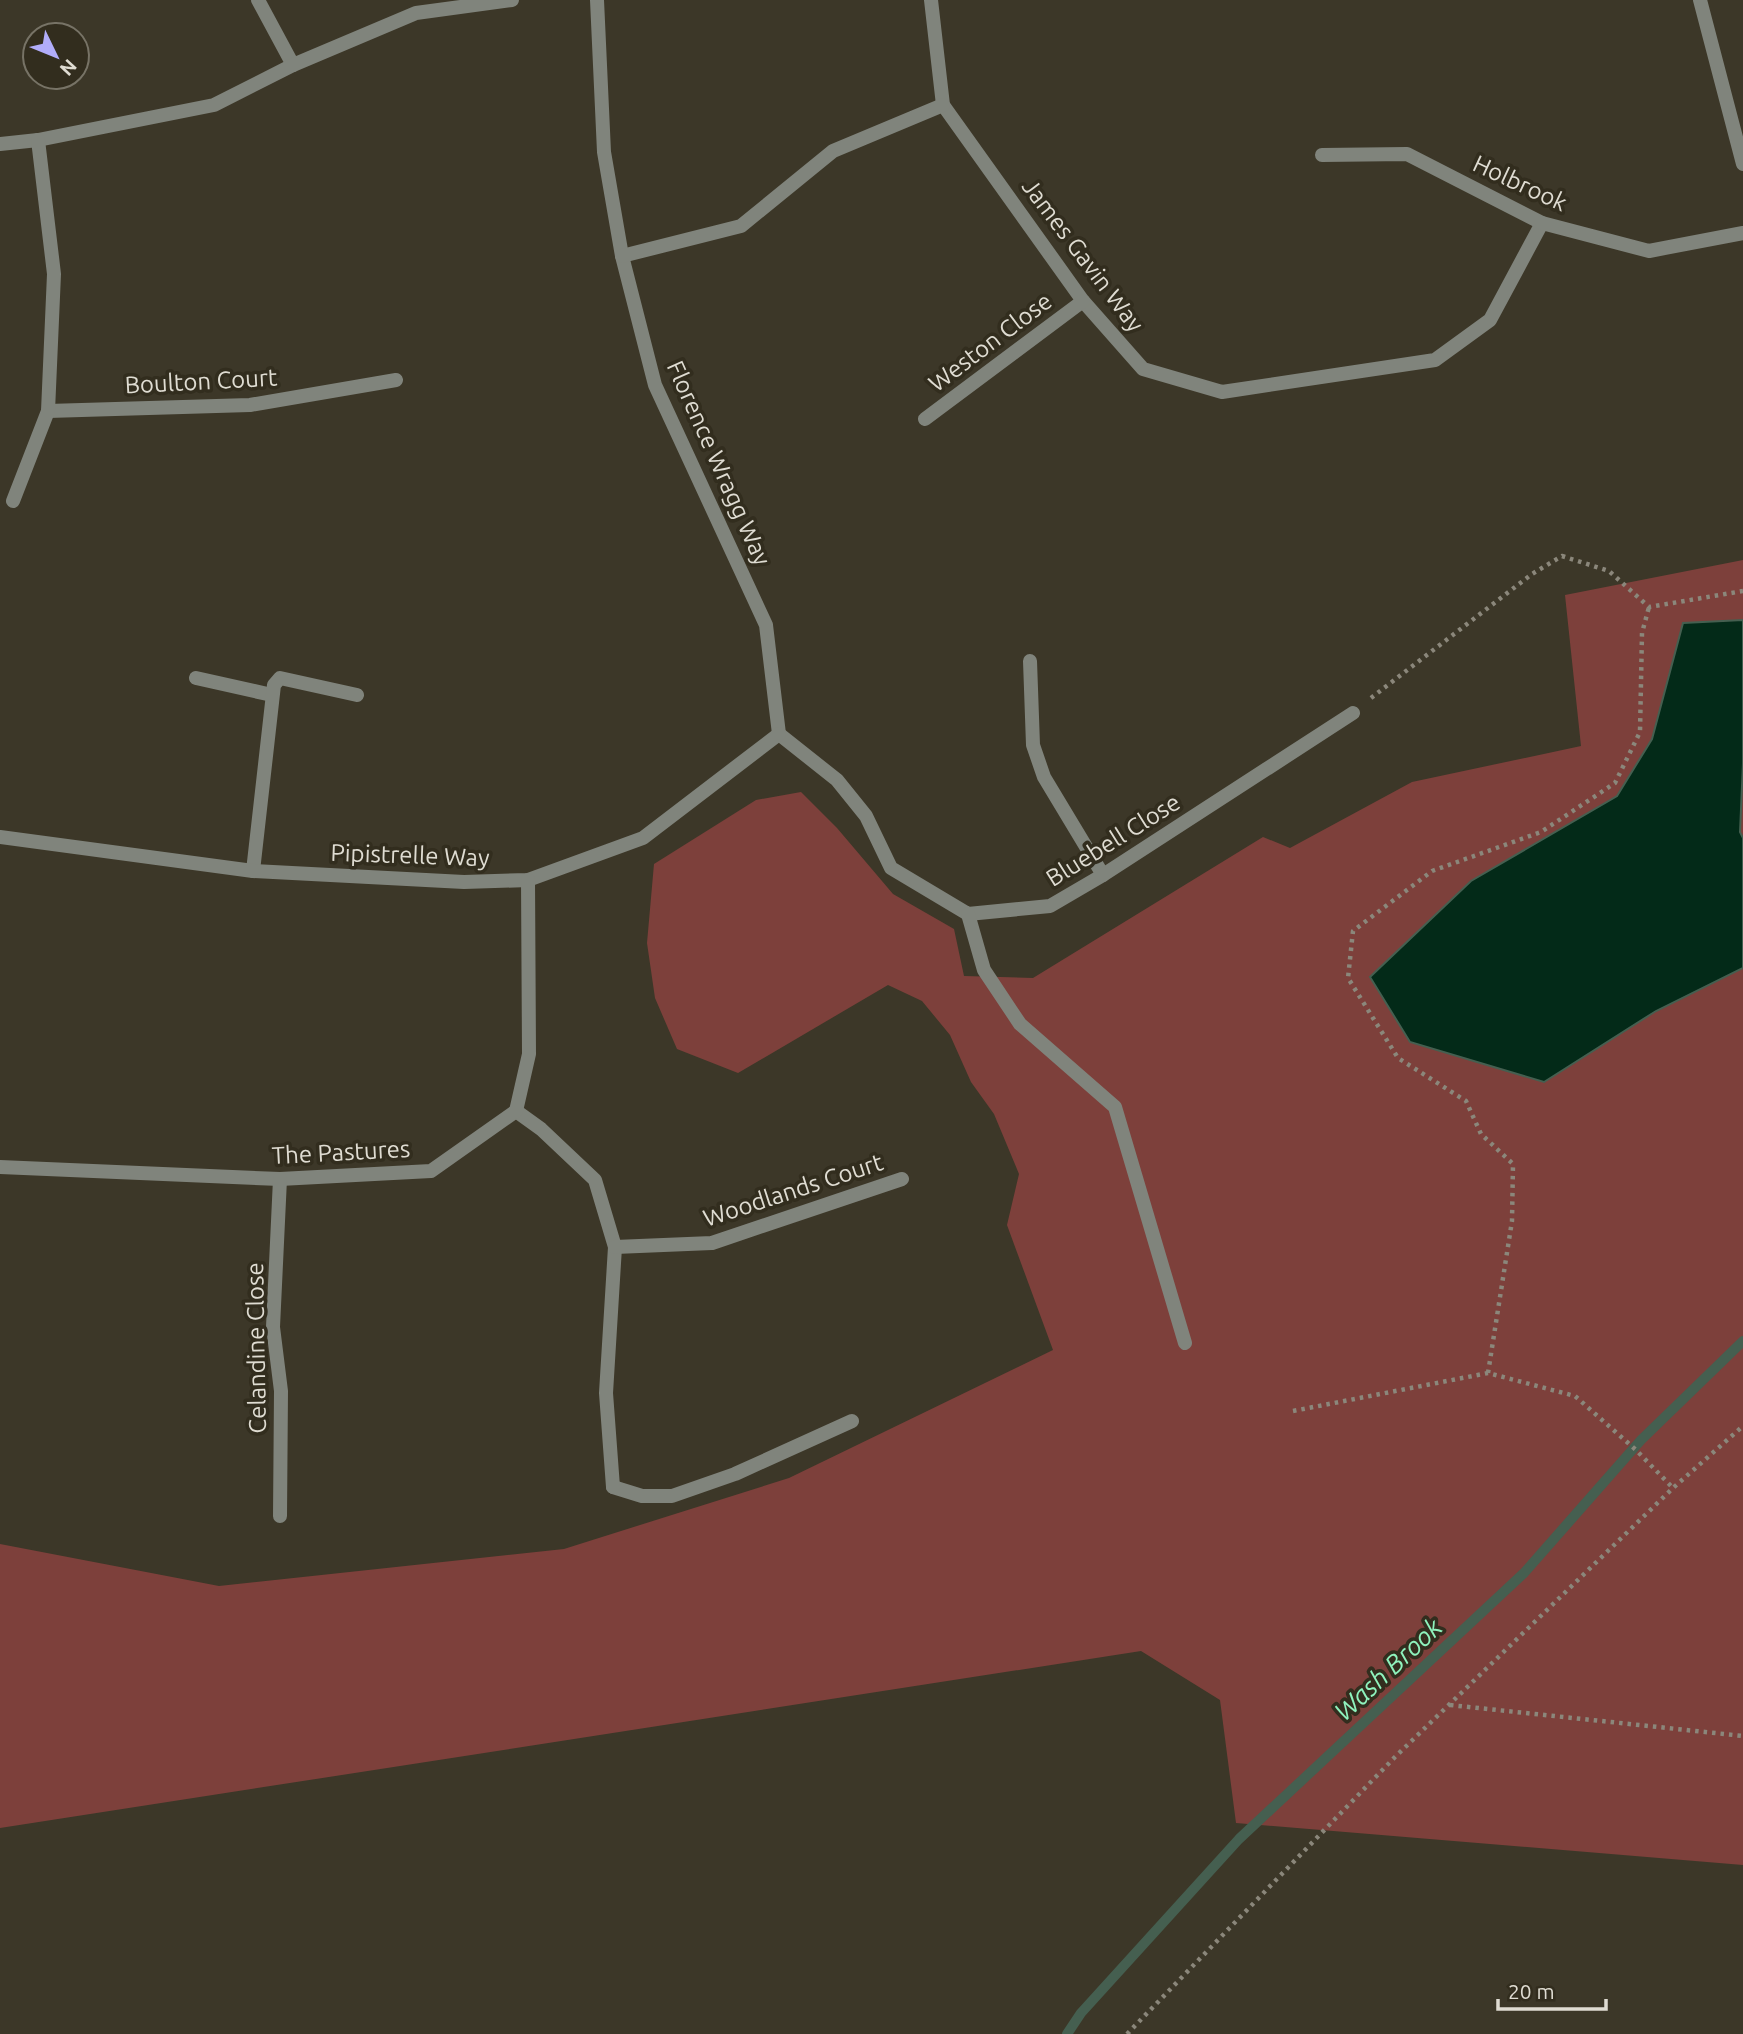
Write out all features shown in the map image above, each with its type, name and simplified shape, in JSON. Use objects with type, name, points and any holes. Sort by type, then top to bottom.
[{"type":"street","points":[[258,0],[292,65]]},
{"type":"street","points":[[0,144],[38,140],[214,105],[292,65],[416,13],[512,0]]},
{"type":"street","name":"Florence Wragg Way","points":[[597,0],[604,152],[622,256],[655,385],[766,625],[779,734]]},
{"type":"street","name":"James Gavin Way","points":[[931,0],[943,104],[1083,301],[1143,369],[1222,392],[1435,360],[1490,320],[1542,223]]},
{"type":"street","points":[[1700,0],[1743,164]]},
{"type":"street","points":[[622,256],[741,226],[833,151],[943,104]]},
{"type":"street","points":[[13,501],[48,411],[54,274],[38,140]]},
{"type":"street","name":"Holbrook","points":[[1322,156],[1407,154],[1542,223],[1648,251],[1743,233]]},
{"type":"street","name":"Weston Close","points":[[925,419],[1083,301]]},
{"type":"street","name":"Boulton Court","points":[[48,411],[250,405],[396,380]]},
{"type":"street","points":[[1030,661],[1032,745],[1044,777],[1102,875]]},
{"type":"street","points":[[196,678],[272,695]]},
{"type":"street","points":[[253,871],[274,685],[280,678],[357,695]]},
{"type":"street","name":"Bluebell Close","points":[[968,914],[1050,906],[1353,713]]},
{"type":"street","points":[[779,734],[837,780],[866,816],[891,868],[968,914],[984,970],[1020,1024],[1115,1107],[1185,1343]]},
{"type":"street","name":"Pipistrelle Way","points":[[0,837],[253,871],[464,881],[528,880],[643,838],[779,734]]},
{"type":"street","points":[[528,880],[529,1054],[516,1111],[541,1129],[595,1180],[615,1247],[606,1393],[613,1487],[642,1496],[672,1496],[735,1474],[852,1422]]},
{"type":"street","name":"The Pastures","points":[[0,1167],[280,1179],[431,1171],[516,1111]]},
{"type":"street","name":"Celandine Close","points":[[280,1179],[273,1327],[281,1391],[280,1516]]},
{"type":"street","name":"Woodlands Court","points":[[615,1247],[712,1242],[902,1179]]},
{"type":"path","points":[[1353,713],[1532,573],[1562,556],[1609,571],[1649,607]]},
{"type":"path","points":[[1649,607],[1743,591]]},
{"type":"path","points":[[1489,1373],[1512,1220],[1513,1164],[1481,1134],[1466,1101],[1398,1058],[1348,978],[1353,931],[1432,871],[1541,832],[1615,783],[1640,732],[1642,633],[1649,607]]},
{"type":"path","points":[[1293,1411],[1489,1373],[1575,1396],[1631,1445],[1673,1488]]},
{"type":"path","points":[[1126,2034],[1395,1756],[1673,1488],[1743,1426]]},
{"type":"path","points":[[1449,1705],[1743,1736]]},
{"type":"shaded area","points":[[1743,560],[1743,1865],[1236,1823],[1220,1700],[1141,1651],[0,1828],[0,1544],[219,1586],[564,1549],[789,1478],[1053,1350],[1007,1225],[1019,1174],[994,1114],[971,1082],[950,1035],[922,1001],[888,985],[738,1073],[677,1049],[655,998],[647,943],[654,864],[756,800],[801,792],[837,828],[893,894],[954,929],[964,976],[1033,978],[1263,837],[1290,848],[1412,782],[1581,746],[1565,595]]},
{"type":"shaded area","points":[[1743,620],[1740,832],[1743,838],[1743,968],[1656,1011],[1544,1082],[1410,1042],[1370,977],[1471,881],[1617,796],[1652,739],[1683,623]]},
{"type":"waterway","name":"Wash Brook","points":[[1067,2034],[1081,2013],[1239,1839],[1524,1573],[1641,1440],[1743,1341]]}]
